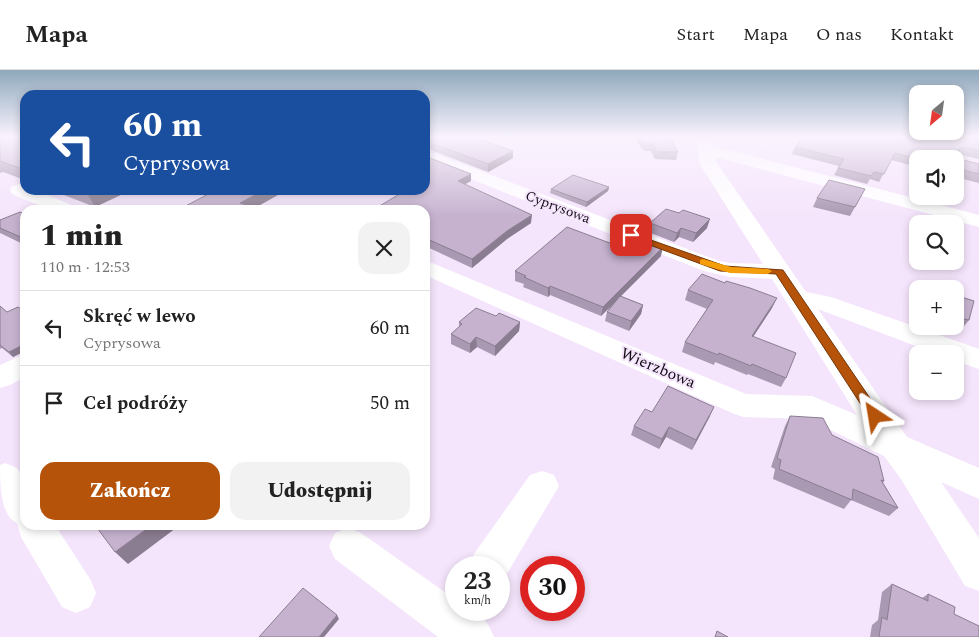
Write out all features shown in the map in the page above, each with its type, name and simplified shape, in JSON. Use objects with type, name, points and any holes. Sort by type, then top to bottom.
[{"type":"street","name":"Cyprysowa","points":[[447,163],[712,266],[730,270],[780,272]]},
{"type":"street","points":[[708,163],[913,469],[979,572]]},
{"type":"street","points":[[763,163],[979,221]]},
{"type":"street","points":[[0,198],[20,190]]},
{"type":"street","points":[[34,195],[55,205]]},
{"type":"street","points":[[41,205],[48,202]]},
{"type":"street","name":"Wierzbowa","points":[[430,269],[743,405],[812,408],[979,484]]},
{"type":"street","points":[[798,299],[822,302],[979,359]]},
{"type":"street","points":[[0,378],[20,367]]},
{"type":"street","points":[[0,480],[5,478],[20,502]]},
{"type":"street","points":[[496,556],[542,486]]},
{"type":"street","points":[[37,530],[76,594]]},
{"type":"street","points":[[348,546],[462,623]]},
{"type":"building","points":[[7,163],[20,163],[20,168]]},
{"type":"building","points":[[430,163],[444,163],[471,174],[458,181],[532,215],[507,231],[472,259],[430,240],[430,205],[381,205],[398,195],[430,195]]},
{"type":"building","points":[[841,163],[890,163],[884,174],[874,172],[871,176],[838,168]]},
{"type":"building","points":[[964,163],[979,164],[979,174],[964,170]]},
{"type":"building","points":[[573,175],[609,187],[587,202],[551,189]]},
{"type":"building","points":[[829,180],[865,189],[855,207],[817,198]]},
{"type":"building","points":[[206,195],[255,195],[240,203],[246,205],[188,205]]},
{"type":"building","points":[[666,209],[679,213],[683,210],[710,219],[696,233],[681,228],[677,233],[650,223]]},
{"type":"building","points":[[20,212],[20,237],[0,228],[0,220]]},
{"type":"building","points":[[567,227],[623,248],[636,236],[663,247],[603,307],[550,286],[548,288],[515,271]]},
{"type":"building","points":[[702,274],[725,283],[726,281],[777,298],[752,336],[796,353],[786,378],[752,364],[751,366],[685,342],[713,300],[688,290]]},
{"type":"building","points":[[620,296],[643,305],[631,321],[607,312]]},
{"type":"building","points":[[964,298],[974,301],[969,320],[964,319]]},
{"type":"building","points":[[0,306],[7,312],[18,307],[20,308],[20,346],[9,352],[0,345]]},
{"type":"building","points":[[476,308],[496,316],[499,313],[520,322],[495,346],[476,337],[470,344],[451,334],[462,324],[459,322]]},
{"type":"building","points":[[668,386],[714,407],[696,440],[669,427],[662,439],[634,426],[645,409],[652,412]]},
{"type":"building","points":[[790,416],[823,418],[832,435],[878,457],[884,481],[881,480],[898,508],[853,489],[852,500],[779,469],[781,460],[777,458]]},
{"type":"building","points":[[99,530],[145,530],[115,552]]},
{"type":"building","points":[[892,584],[928,601],[928,594],[955,607],[954,614],[979,626],[979,637],[879,637],[882,617],[887,620]]},
{"type":"building","points":[[303,588],[337,615],[319,637],[259,637]]},
{"type":"building","points":[[717,631],[728,637],[715,637]]},
{"type":"slow traffic","points":[[703,262],[730,270],[768,271]]},
{"type":"route","points":[[631,235],[723,269],[780,272],[875,416]]}]
